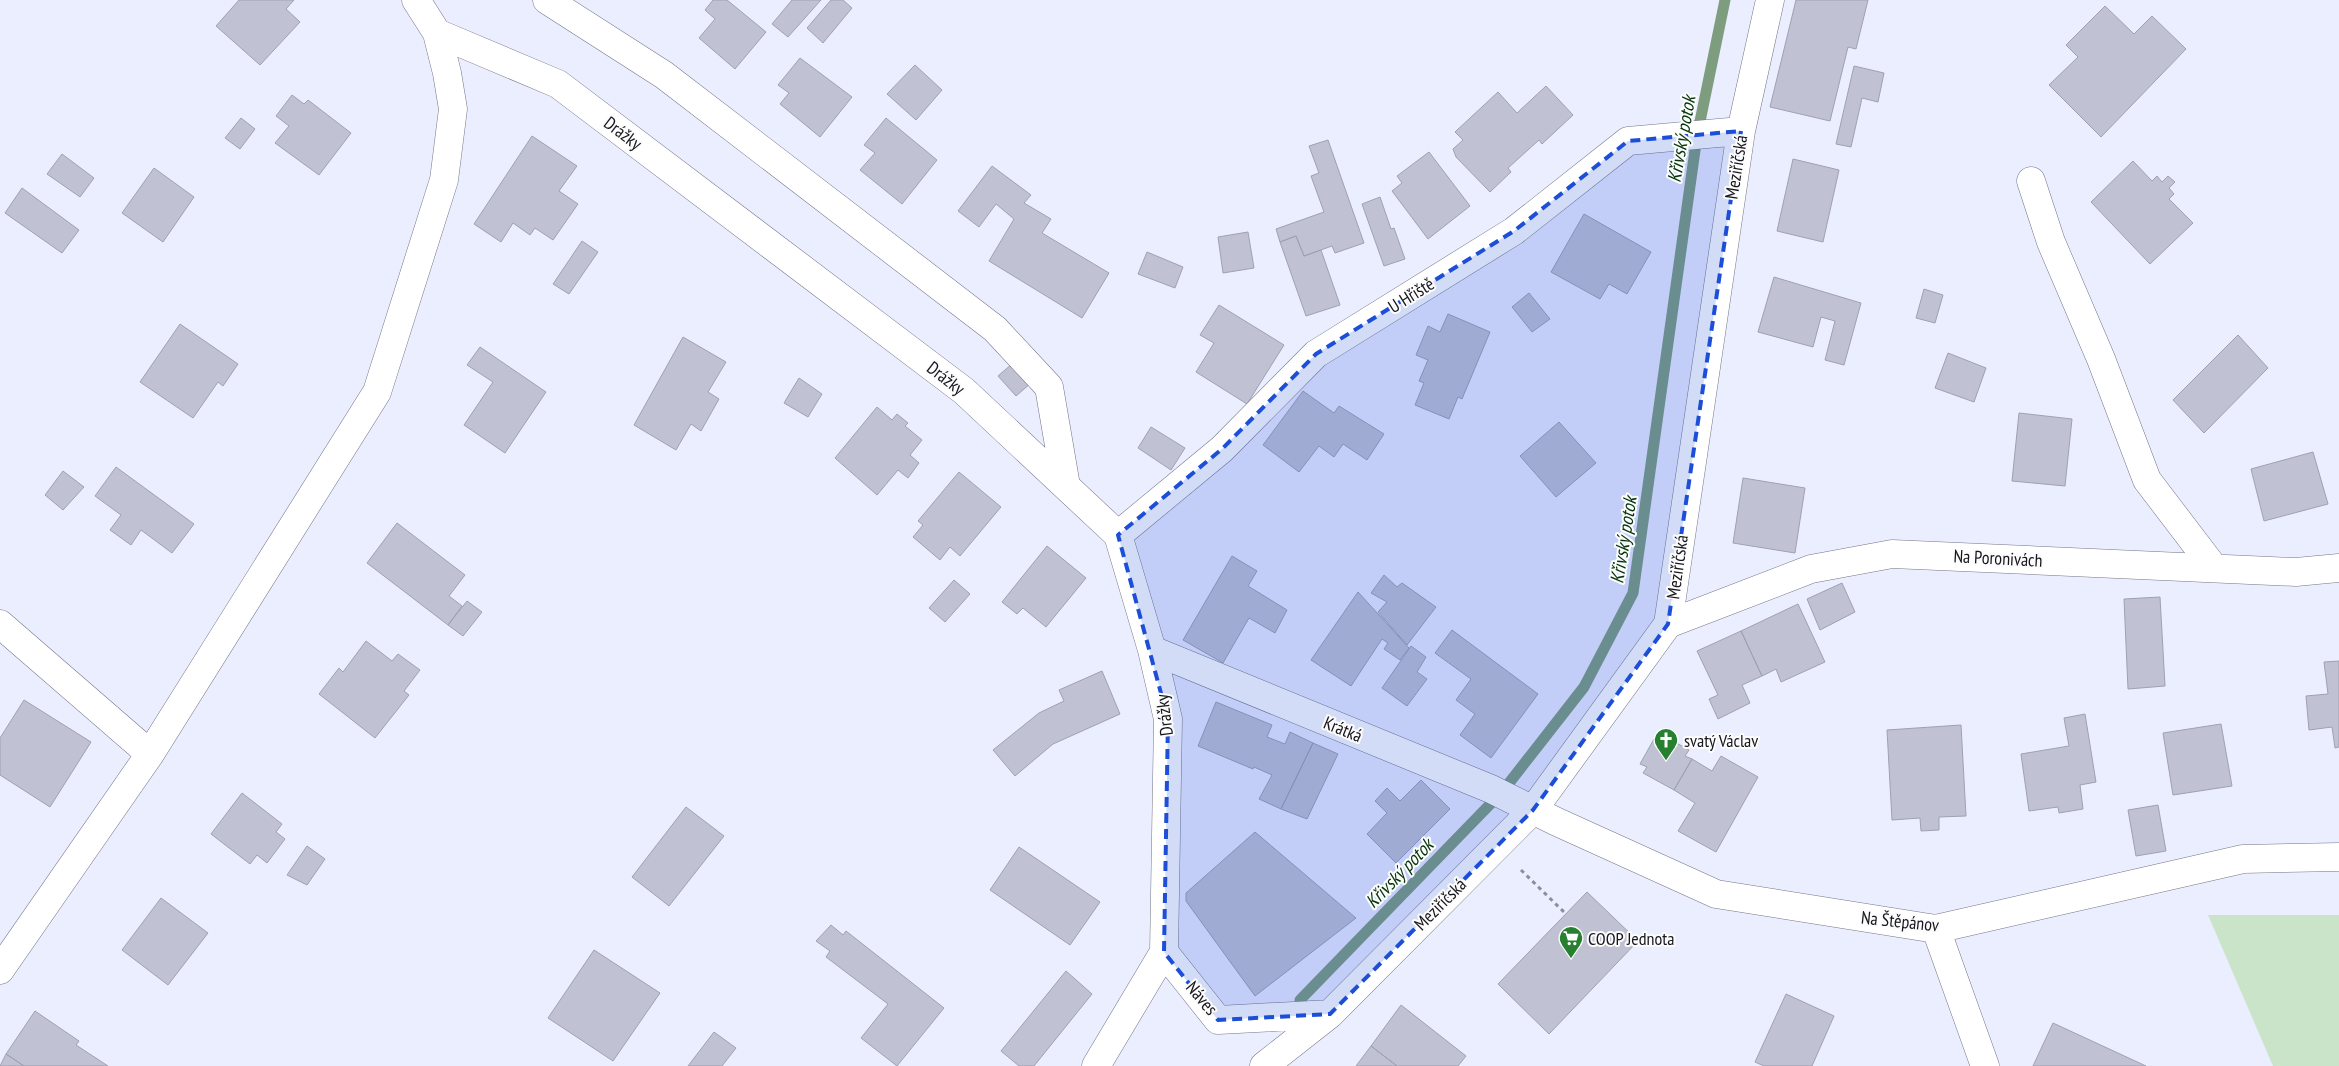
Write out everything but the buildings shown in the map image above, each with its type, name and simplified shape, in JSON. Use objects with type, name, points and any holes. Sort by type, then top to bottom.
[{"type":"street","points":[[0,970],[150,754],[377,392],[444,180],[452,109],[448,73],[437,33],[416,0]]},
{"type":"street","points":[[547,0],[664,76],[995,329],[1049,387],[1066,486]]},
{"type":"street","name":"Meziříčská","points":[[1330,1014],[1512,800],[1668,624],[1729,133],[1770,0]]},
{"type":"street","name":"Drážky","points":[[437,33],[558,84],[964,391],[1118,535],[1152,650],[1168,719],[1164,952]]},
{"type":"street","name":"U Hřiště","points":[[1118,535],[1222,449],[1316,354],[1514,231],[1628,141],[1729,133]]},
{"type":"street","points":[[2031,181],[2051,242],[2101,359],[2147,480],[2214,568]]},
{"type":"street","name":"Na Poronivách","points":[[1668,624],[1812,569],[1892,554],[2296,572],[2339,568]]},
{"type":"street","points":[[0,624],[150,754]]},
{"type":"street","name":"Krátká","points":[[1152,650],[1512,800]]},
{"type":"street","name":"Na Štěpánov","points":[[1512,800],[1716,894],[1936,929],[2242,859],[2339,857]]},
{"type":"street","points":[[1936,929],[1985,1066]]},
{"type":"street","points":[[1096,1066],[1164,952]]},
{"type":"street","name":"Náves","points":[[1164,952],[1218,1020],[1330,1014]]},
{"type":"street","points":[[1264,1066],[1330,1014]]},
{"type":"path","points":[[1520,870],[1566,914]]},
{"type":"highlighted area","points":[[1741,131],[1668,624],[1533,810],[1330,1014],[1218,1020],[1164,952],[1168,719],[1118,535],[1222,449],[1316,354],[1514,231],[1628,141]]},
{"type":"green space","points":[[2208,915],[2339,915],[2339,1066],[2273,1066]]},
{"type":"waterway","name":"Křivský potok","points":[[1300,1000],[1502,792],[1584,687],[1633,593],[1697,136],[1725,0]]},
{"type":"place","name":"svatý Václav","points":[[1666,761]]},
{"type":"place","name":"COOP Jednota","points":[[1571,959]]}]
